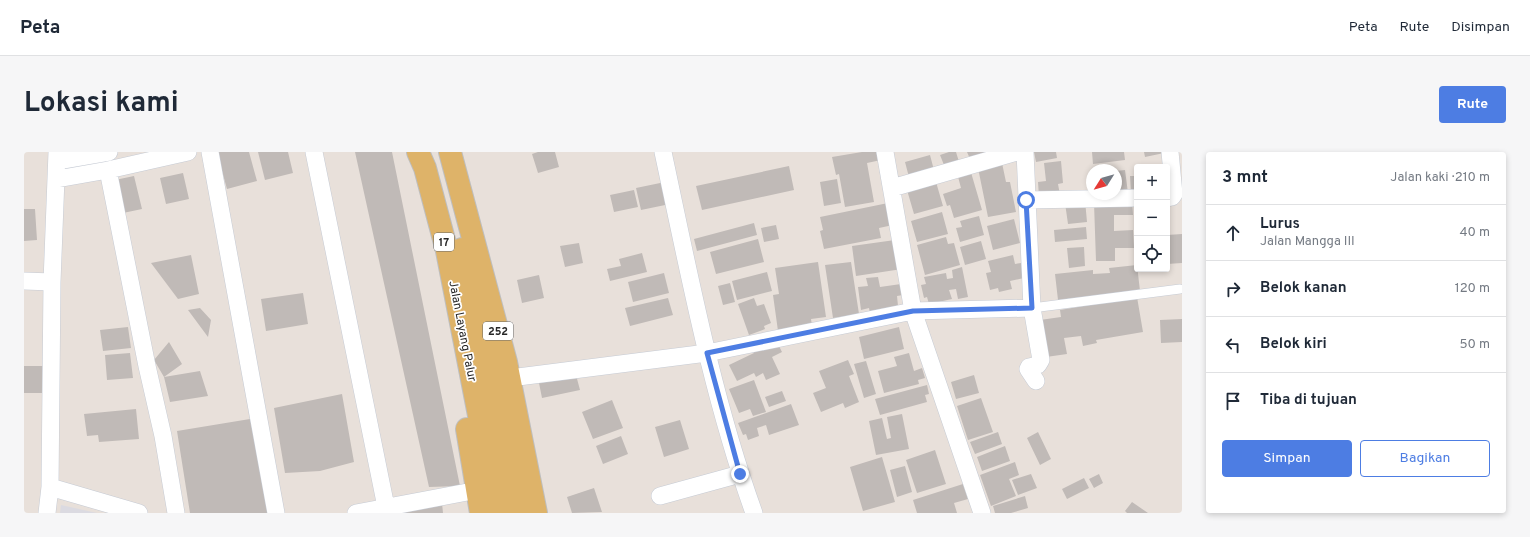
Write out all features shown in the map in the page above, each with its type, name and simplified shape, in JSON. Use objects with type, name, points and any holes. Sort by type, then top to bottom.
[{"type":"main road","name":"Jalan Layang Palur","points":[[417,152],[425,168],[471,332],[515,513]]},
{"type":"main road","points":[[417,152],[481,513]]},
{"type":"main road","name":"Jalan Layang Palur","points":[[446,152],[446,175],[498,513]]},
{"type":"main road","name":"252","points":[[450,152],[510,378],[536,513]]},
{"type":"street","points":[[47,513],[50,487],[52,282],[57,157],[109,152]]},
{"type":"street","points":[[57,179],[108,170],[188,152]]},
{"type":"street","points":[[210,152],[276,513]]},
{"type":"street","points":[[314,152],[386,507]]},
{"type":"street","points":[[664,152],[707,353],[740,474],[754,513]]},
{"type":"street","points":[[885,152],[913,311],[982,513]]},
{"type":"street","points":[[892,188],[1017,152]]},
{"type":"street","points":[[1025,152],[1032,308],[1041,360],[1038,365],[1029,367],[1028,370],[1036,381]]},
{"type":"street","points":[[1170,152],[1174,194],[1170,197]]},
{"type":"street","points":[[108,170],[147,366],[163,436],[176,513]]},
{"type":"street","points":[[1026,200],[1134,198]]},
{"type":"street","points":[[24,281],[52,282]]},
{"type":"street","points":[[510,378],[707,353],[913,311],[1032,308]]},
{"type":"street","points":[[660,496],[740,474]]},
{"type":"street","points":[[50,487],[139,513]]},
{"type":"street","points":[[356,513],[478,490]]},
{"type":"lane","points":[[1032,308],[1180,289]]},
{"type":"shaded area","points":[[61,505],[97,513],[60,513]]},
{"type":"building","points":[[249,152],[257,181],[227,189],[217,153]]},
{"type":"building","points":[[258,152],[288,152],[293,173],[265,180]]},
{"type":"building","points":[[355,152],[392,152],[460,486],[429,487]]},
{"type":"building","points":[[538,152],[555,152],[559,167],[538,173],[532,154]]},
{"type":"building","points":[[862,152],[880,152],[881,160],[867,163],[874,202],[845,207],[839,174],[836,175],[832,157]]},
{"type":"building","points":[[949,152],[956,152],[960,165],[946,170],[940,155]]},
{"type":"building","points":[[967,152],[998,152],[971,161]]},
{"type":"building","points":[[1034,152],[1056,152],[1057,158],[1036,162]]},
{"type":"building","points":[[1092,152],[1124,152],[1125,160],[1093,164]]},
{"type":"building","points":[[1144,152],[1164,152],[1164,153],[1145,157]]},
{"type":"building","points":[[930,155],[935,174],[910,181],[905,162]]},
{"type":"building","points":[[1061,161],[1063,183],[1058,184],[1060,195],[1039,197],[1038,182],[1046,181],[1044,163]]},
{"type":"building","points":[[1002,163],[1006,182],[1010,182],[1016,212],[988,217],[978,168]]},
{"type":"building","points":[[789,166],[794,190],[702,210],[696,186]]},
{"type":"building","points":[[970,169],[982,210],[954,218],[950,205],[947,206],[943,194],[961,188],[957,173]]},
{"type":"building","points":[[1122,170],[1125,170],[1128,193],[1122,194]]},
{"type":"building","points":[[183,173],[189,199],[166,204],[160,178]]},
{"type":"building","points":[[134,176],[142,209],[123,213],[115,180]]},
{"type":"building","points":[[1130,176],[1134,176],[1134,194],[1131,194]]},
{"type":"building","points":[[837,179],[841,203],[824,206],[820,182]]},
{"type":"building","points":[[665,182],[670,204],[641,210],[636,188]]},
{"type":"building","points":[[936,182],[943,206],[914,214],[907,190]]},
{"type":"building","points":[[634,190],[638,207],[614,212],[610,195]]},
{"type":"building","points":[[1085,200],[1087,222],[1068,224],[1065,203]]},
{"type":"building","points":[[1132,202],[1133,215],[1114,215],[1114,231],[1133,230],[1134,248],[1115,248],[1115,261],[1096,261],[1094,203]]},
{"type":"building","points":[[888,203],[893,225],[879,228],[881,238],[824,249],[820,231],[823,230],[820,217]]},
{"type":"building","points":[[24,209],[35,209],[37,240],[24,241]]},
{"type":"building","points":[[942,212],[948,234],[917,242],[911,221]]},
{"type":"building","points":[[979,216],[984,235],[960,242],[956,228],[962,227],[960,221]]},
{"type":"building","points":[[1014,219],[1020,243],[993,250],[987,226]]},
{"type":"building","points":[[754,223],[757,235],[697,251],[694,239]]},
{"type":"building","points":[[776,225],[779,239],[764,242],[761,228]]},
{"type":"building","points":[[1086,227],[1087,239],[1055,242],[1054,230]]},
{"type":"building","points":[[1182,234],[1182,263],[1170,264],[1170,235]]},
{"type":"building","points":[[946,237],[948,244],[954,243],[960,265],[925,275],[917,245]]},
{"type":"building","points":[[758,239],[764,262],[716,274],[710,252]]},
{"type":"building","points":[[895,240],[902,269],[856,276],[852,246]]},
{"type":"building","points":[[981,241],[986,259],[965,265],[960,247]]},
{"type":"building","points":[[579,243],[583,263],[565,267],[560,246]]},
{"type":"building","points":[[1084,247],[1085,266],[1069,268],[1067,248]]},
{"type":"building","points":[[642,253],[647,272],[610,281],[607,269],[621,266],[619,259]]},
{"type":"building","points":[[191,255],[199,294],[178,299],[151,263]]},
{"type":"building","points":[[1013,255],[1015,264],[1021,263],[1024,278],[1010,281],[1012,289],[999,292],[998,288],[990,290],[986,273],[991,272],[988,261]]},
{"type":"building","points":[[818,262],[826,317],[811,319],[812,326],[778,331],[773,295],[779,294],[775,268]]},
{"type":"building","points":[[851,262],[859,314],[833,318],[825,265]]},
{"type":"building","points":[[1134,265],[1134,272],[1138,272],[1140,291],[1058,300],[1055,274],[1093,270],[1093,274],[1110,273],[1109,268]]},
{"type":"building","points":[[962,267],[968,297],[958,299],[956,289],[949,290],[952,299],[929,304],[927,297],[924,298],[921,285],[926,284],[924,277],[946,273],[947,279],[953,278],[952,270]]},
{"type":"building","points":[[767,272],[772,291],[737,300],[732,281]]},
{"type":"building","points":[[664,273],[669,293],[633,302],[628,282]]},
{"type":"building","points":[[539,275],[544,298],[522,303],[517,280]]},
{"type":"building","points":[[878,277],[880,287],[901,284],[903,295],[897,296],[898,306],[880,309],[881,311],[870,313],[869,308],[861,310],[858,287],[868,286],[866,278]]},
{"type":"building","points":[[730,283],[735,302],[723,305],[718,286]]},
{"type":"building","points":[[303,293],[308,324],[266,331],[261,299]]},
{"type":"building","points":[[1137,297],[1143,332],[1096,340],[1097,343],[1083,346],[1081,336],[1064,338],[1067,354],[1046,357],[1040,320],[1061,317],[1060,310]]},
{"type":"building","points":[[668,298],[673,315],[630,326],[625,308]]},
{"type":"building","points":[[754,298],[757,306],[764,304],[771,323],[764,326],[765,329],[749,335],[738,304]]},
{"type":"building","points":[[200,308],[211,320],[208,337],[188,310]]},
{"type":"building","points":[[1182,319],[1182,342],[1161,343],[1160,320]]},
{"type":"building","points":[[128,327],[131,348],[103,351],[100,330]]},
{"type":"building","points":[[899,327],[904,349],[864,359],[859,337]]},
{"type":"building","points":[[169,342],[182,364],[164,377],[154,360]]},
{"type":"building","points":[[777,342],[782,352],[772,357],[780,374],[766,380],[763,373],[756,377],[754,373],[737,381],[729,365],[754,353],[752,350]]},
{"type":"building","points":[[130,353],[133,378],[107,380],[105,355]]},
{"type":"building","points":[[909,353],[914,371],[922,368],[925,378],[918,380],[919,384],[884,393],[878,371],[897,366],[894,357]]},
{"type":"building","points":[[848,360],[854,374],[849,376],[859,402],[845,408],[843,403],[821,412],[813,393],[826,388],[819,371]]},
{"type":"building","points":[[866,361],[876,394],[864,398],[854,364]]},
{"type":"building","points":[[24,366],[43,366],[43,393],[24,393]]},
{"type":"building","points":[[200,371],[208,396],[170,402],[164,377]]},
{"type":"building","points":[[576,375],[580,390],[542,398],[539,383]]},
{"type":"building","points":[[974,375],[979,393],[956,399],[951,382]]},
{"type":"building","points":[[754,380],[766,412],[753,416],[750,409],[739,413],[729,389]]},
{"type":"building","points":[[927,385],[929,394],[925,395],[927,402],[880,415],[875,399]]},
{"type":"building","points":[[782,391],[786,401],[769,407],[765,397]]},
{"type":"building","points":[[342,394],[354,462],[320,471],[285,473],[274,408]]},
{"type":"building","points":[[981,398],[993,432],[968,440],[957,406]]},
{"type":"building","points":[[612,400],[623,428],[593,439],[582,412]]},
{"type":"building","points":[[791,404],[799,425],[769,435],[766,425],[757,428],[759,436],[748,440],[746,434],[743,435],[738,423]]},
{"type":"building","points":[[136,409],[139,439],[99,442],[98,435],[87,436],[84,414]]},
{"type":"building","points":[[902,414],[909,449],[876,455],[869,421],[882,418],[887,439],[891,438],[887,417]]},
{"type":"building","points":[[256,418],[272,513],[190,513],[177,431]]},
{"type":"building","points":[[680,420],[689,449],[664,457],[655,427]]},
{"type":"building","points":[[998,432],[1002,444],[975,454],[970,442]]},
{"type":"building","points":[[1038,432],[1051,459],[1040,465],[1027,438]]},
{"type":"building","points":[[621,436],[628,454],[603,464],[596,446]]},
{"type":"building","points":[[1005,446],[1010,461],[982,471],[977,457]]},
{"type":"building","points":[[935,450],[946,484],[917,493],[906,460]]},
{"type":"building","points":[[882,457],[895,502],[863,511],[850,467]]},
{"type":"building","points":[[1015,462],[1019,475],[1009,479],[1016,496],[991,506],[980,475]]},
{"type":"building","points":[[905,466],[912,492],[897,497],[890,470]]},
{"type":"building","points":[[1031,474],[1037,488],[1018,495],[1012,480]]},
{"type":"building","points":[[1099,474],[1103,483],[1094,488],[1089,479]]},
{"type":"building","points":[[1084,478],[1089,488],[1067,499],[1062,489]]},
{"type":"building","points":[[963,484],[968,499],[954,503],[957,513],[917,513],[913,500]]},
{"type":"building","points":[[594,488],[602,512],[572,513],[567,497]]},
{"type":"building","points":[[1025,496],[1028,508],[1011,513],[995,513],[993,506]]},
{"type":"building","points":[[1132,502],[1148,513],[1127,513],[1125,511]]},
{"type":"building","points":[[442,503],[443,513],[395,513]]},
{"type":"route","points":[[740,474],[707,353],[913,311],[1032,308],[1026,200]]}]
